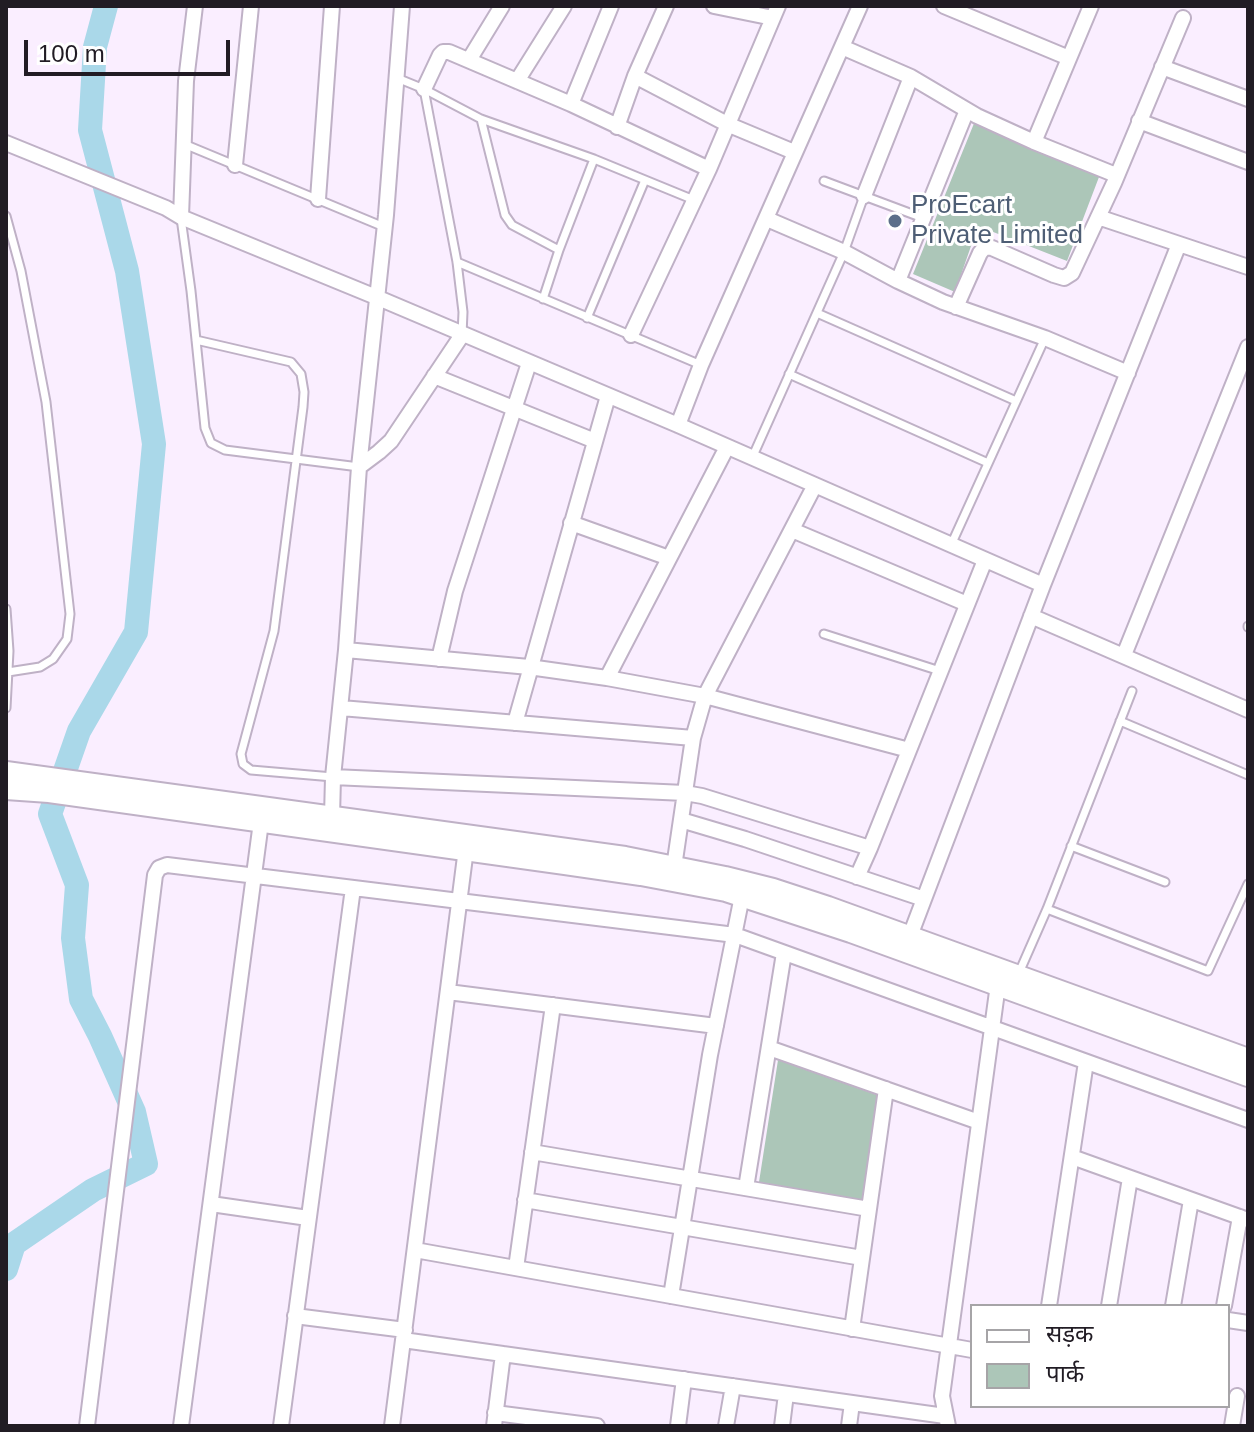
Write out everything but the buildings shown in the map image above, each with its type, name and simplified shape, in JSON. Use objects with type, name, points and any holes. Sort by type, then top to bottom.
[{"type":"street","points":[[181,217],[186,81],[195,6]]},
{"type":"street","points":[[235,165],[251,6]]},
{"type":"street","points":[[318,199],[332,6]]},
{"type":"street","points":[[332,817],[359,467],[384,227],[402,6]]},
{"type":"street","points":[[469,60],[502,6]]},
{"type":"street","points":[[517,81],[564,6]]},
{"type":"street","points":[[571,104],[611,6]]},
{"type":"street","points":[[617,127],[635,76],[666,6]]},
{"type":"street","points":[[631,335],[709,169],[775,12],[714,6]]},
{"type":"street","points":[[678,425],[701,365],[860,6]]},
{"type":"street","points":[[1034,142],[1091,6]]},
{"type":"street","points":[[950,7],[1069,58]]},
{"type":"street","points":[[956,307],[985,247],[1064,278],[1072,273],[1183,18]]},
{"type":"street","points":[[842,47],[911,77],[967,110],[1034,142],[1116,175]]},
{"type":"street","points":[[424,89],[443,52],[449,52],[571,104],[709,169]]},
{"type":"street","points":[[1162,67],[1248,99]]},
{"type":"street","points":[[635,76],[727,124],[794,152]]},
{"type":"street","points":[[864,196],[911,77]]},
{"type":"street","points":[[898,281],[967,110]]},
{"type":"street","points":[[1139,121],[1248,162]]},
{"type":"street","points":[[12,145],[678,425],[1043,585]]},
{"type":"street","points":[[1098,217],[1248,267]]},
{"type":"street","points":[[767,219],[844,252],[956,307],[1045,338],[1128,373]]},
{"type":"street","points":[[910,936],[1043,585],[1179,244]]},
{"type":"street","points":[[359,467],[391,441],[462,335]]},
{"type":"street","points":[[1124,655],[1248,347]]},
{"type":"street","points":[[439,659],[455,591],[529,363]]},
{"type":"street","points":[[434,376],[595,441]]},
{"type":"street","points":[[515,723],[608,396]]},
{"type":"street","points":[[607,678],[727,447]]},
{"type":"street","points":[[674,867],[693,738],[705,696],[815,485]]},
{"type":"street","points":[[571,523],[669,558]]},
{"type":"street","points":[[792,530],[967,604]]},
{"type":"street","points":[[857,877],[985,560]]},
{"type":"street","points":[[1031,616],[1248,710]]},
{"type":"street","points":[[346,650],[529,667],[607,678],[705,696],[909,750]]},
{"type":"street","points":[[341,708],[693,738]]},
{"type":"street","points":[[6,772],[48,785],[204,806],[332,817],[726,891],[1248,1059]]},
{"type":"street","points":[[333,777],[685,793],[870,848]]},
{"type":"street","points":[[6,789],[48,785]]},
{"type":"street","points":[[204,806],[261,822],[625,857],[773,889],[910,936],[1007,980],[1248,1076]]},
{"type":"street","points":[[745,839],[753,811]]},
{"type":"street","points":[[681,820],[924,899]]},
{"type":"street","points":[[181,1426],[261,822]]},
{"type":"street","points":[[392,1426],[467,844]]},
{"type":"street","points":[[87,1426],[155,875],[159,868],[167,865],[735,935],[1248,1120]]},
{"type":"street","points":[[281,1426],[353,888]]},
{"type":"street","points":[[671,1296],[716,1026],[742,896]]},
{"type":"street","points":[[746,1188],[784,953]]},
{"type":"street","points":[[295,1316],[503,1354],[852,1403],[946,1421],[942,1396],[948,1346],[992,1028],[1007,980]]},
{"type":"street","points":[[448,992],[716,1026]]},
{"type":"street","points":[[516,1268],[553,1005]]},
{"type":"street","points":[[769,1048],[979,1122]]},
{"type":"street","points":[[1049,1304],[1086,1062]]},
{"type":"street","points":[[852,1329],[886,1089]]},
{"type":"street","points":[[532,1152],[869,1209]]},
{"type":"street","points":[[1072,1157],[1244,1218],[1224,1304]]},
{"type":"street","points":[[1109,1304],[1130,1178]]},
{"type":"street","points":[[525,1200],[862,1258]]},
{"type":"street","points":[[1173,1304],[1191,1200]]},
{"type":"street","points":[[211,1204],[308,1218]]},
{"type":"street","points":[[415,1250],[970,1350]]},
{"type":"street","points":[[503,1354],[494,1419],[597,1426]]},
{"type":"street","points":[[678,1426],[684,1379]]},
{"type":"street","points":[[726,1426],[733,1386]]},
{"type":"street","points":[[782,1426],[786,1394]]},
{"type":"street","points":[[1232,1426],[1238,1396]]},
{"type":"street","points":[[849,1426],[852,1403]]},
{"type":"lane","points":[[397,78],[481,119],[594,159],[694,200]]},
{"type":"lane","points":[[424,89],[457,262],[463,312],[462,335]]},
{"type":"lane","points":[[481,119],[505,215],[512,225],[559,250]]},
{"type":"lane","points":[[184,144],[384,227]]},
{"type":"lane","points":[[543,299],[594,159]]},
{"type":"lane","points":[[587,318],[645,180]]},
{"type":"lane","points":[[824,181],[923,218]]},
{"type":"lane","points":[[752,458],[844,252],[864,196]]},
{"type":"lane","points":[[6,216],[21,271],[46,402],[70,614],[67,639],[53,659],[40,667],[8,672]]},
{"type":"lane","points":[[181,217],[205,428],[211,443],[225,450],[359,467]]},
{"type":"lane","points":[[457,262],[701,365]]},
{"type":"lane","points":[[817,313],[1016,401]]},
{"type":"lane","points":[[951,545],[1045,338]]},
{"type":"lane","points":[[196,340],[291,362],[301,374],[304,392],[297,460],[274,631],[241,754],[243,764],[251,770],[333,777]]},
{"type":"lane","points":[[789,374],[988,463]]},
{"type":"lane","points":[[6,609],[9,651],[6,708]]},
{"type":"lane","points":[[824,634],[940,671]]},
{"type":"lane","points":[[1007,980],[1047,909],[1132,691]]},
{"type":"lane","points":[[1120,721],[1248,775]]},
{"type":"lane","points":[[1071,846],[1165,882]]},
{"type":"lane","points":[[1047,909],[1208,971],[1248,884]]},
{"type":"green space","points":[[977,116],[1099,177],[1067,261],[978,226],[955,292],[913,274]]},
{"type":"green space","points":[[778,1060],[877,1095],[862,1202],[759,1182]]},
{"type":"waterway","points":[[6,1269],[14,1244],[93,1190],[146,1164],[134,1112],[81,999],[73,938],[77,885],[50,814],[79,731],[136,632],[154,444],[127,271],[90,130],[95,47],[106,6]]},
{"type":"place","name":"ProEcart Private Limited","points":[[895,221]]}]
